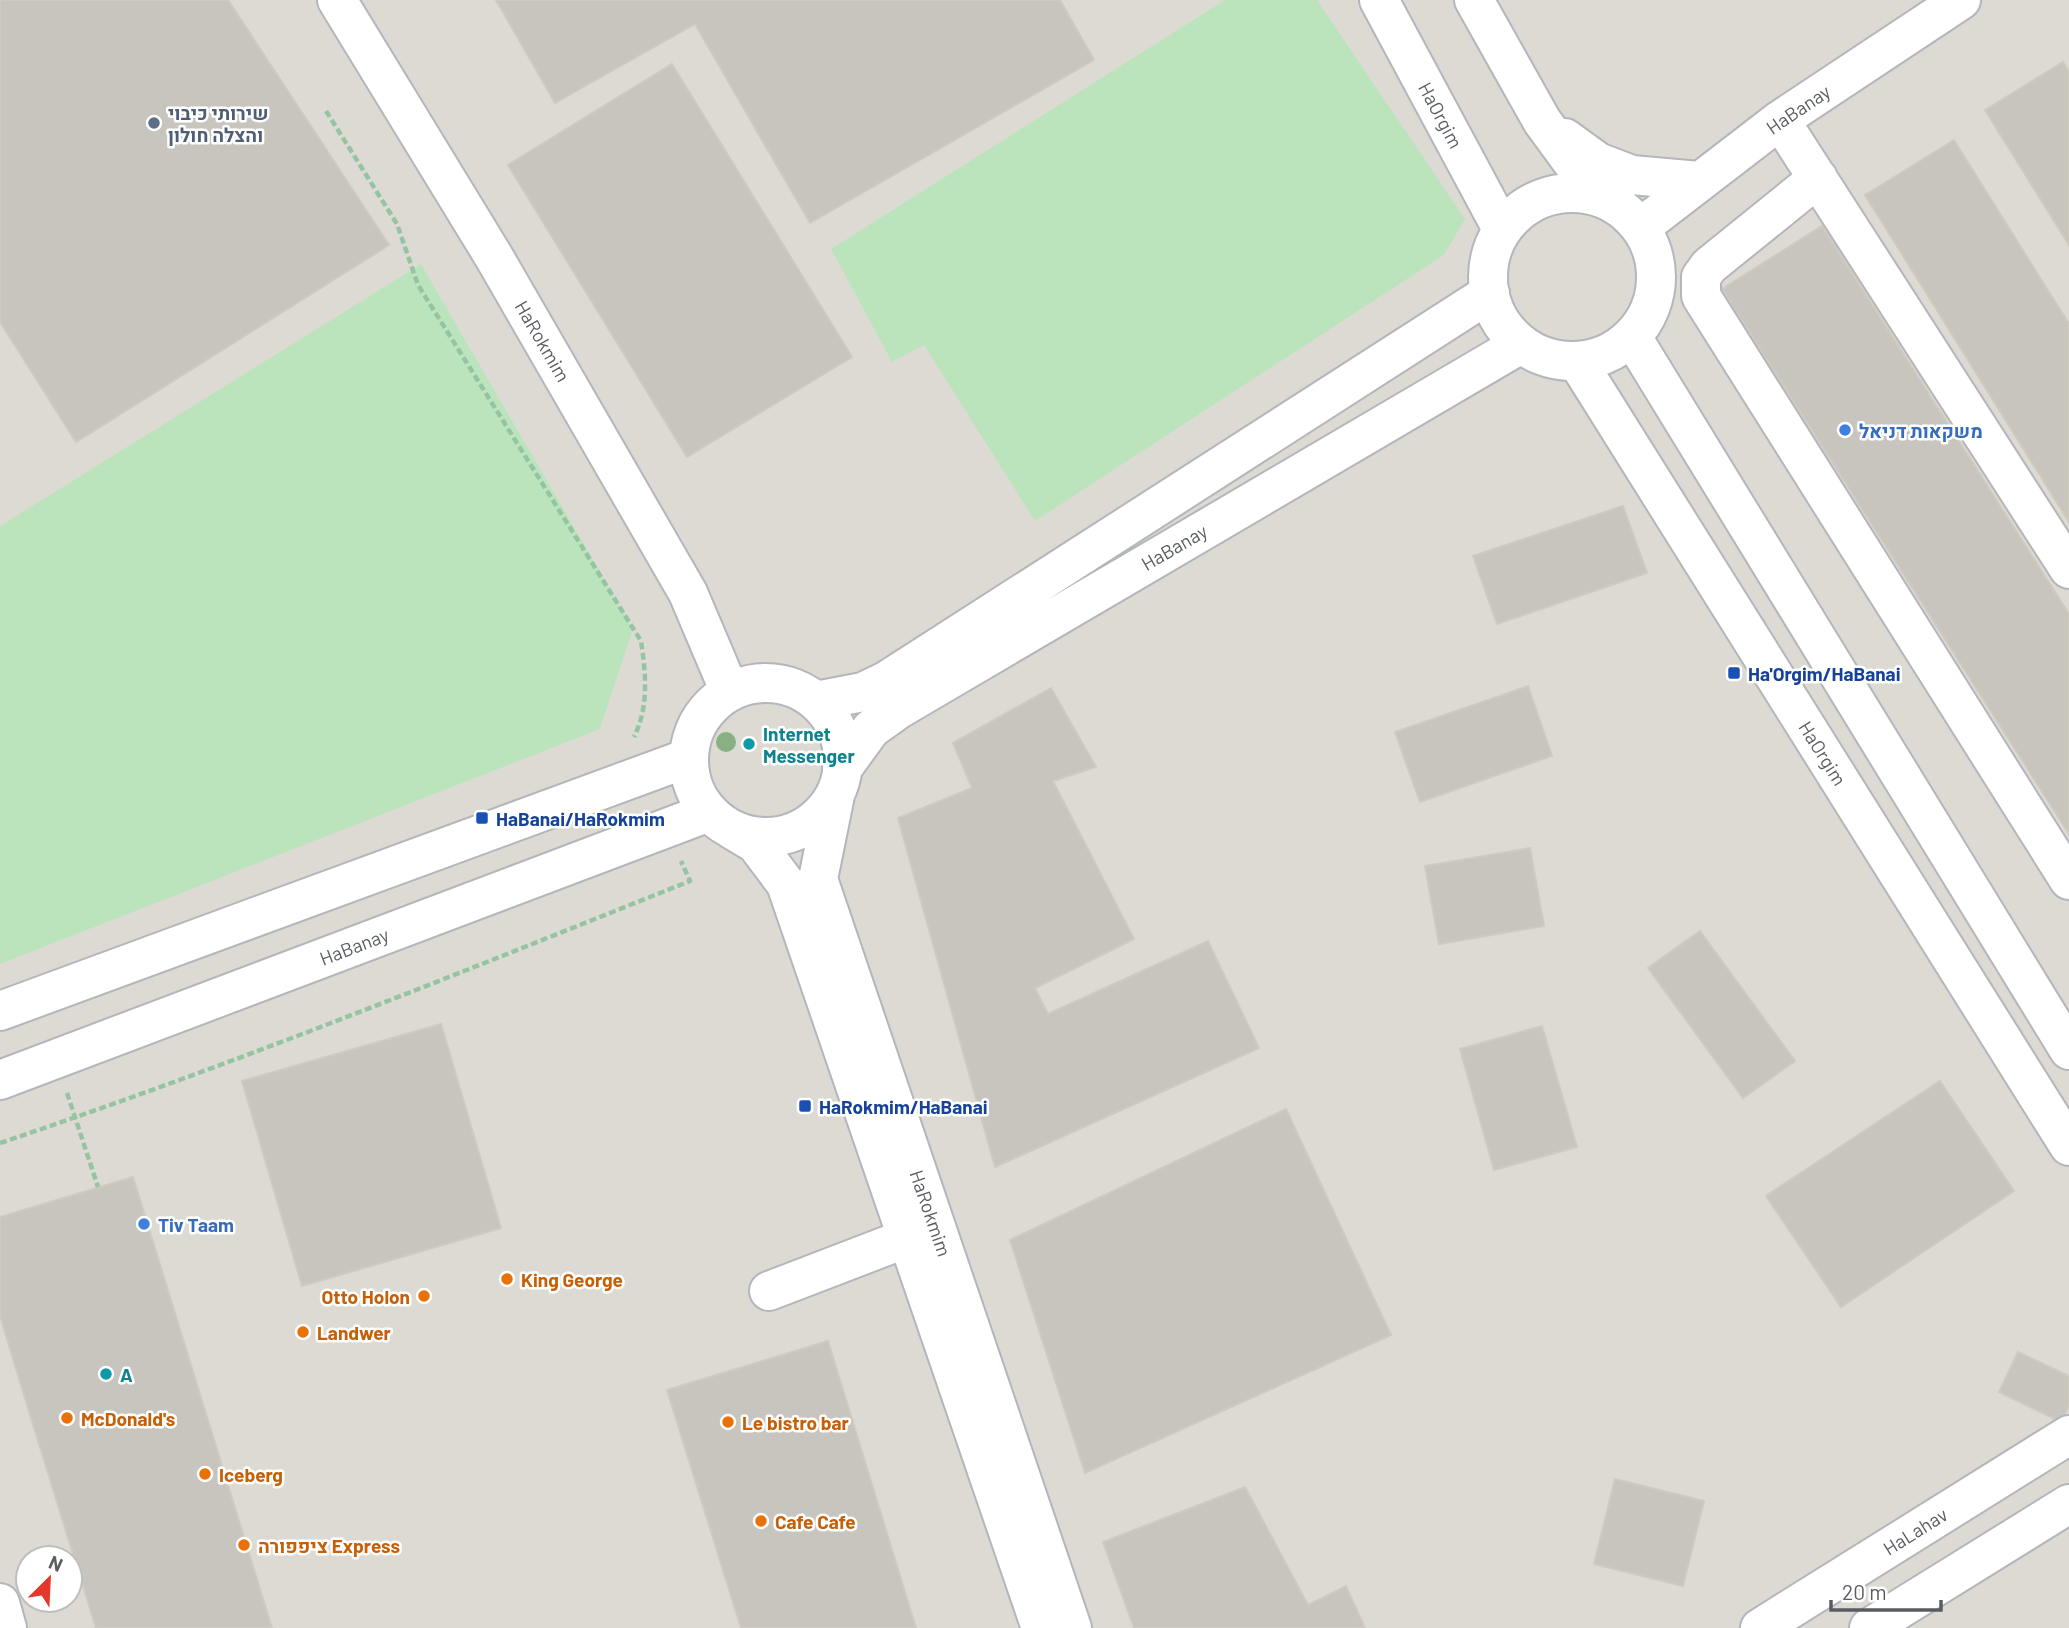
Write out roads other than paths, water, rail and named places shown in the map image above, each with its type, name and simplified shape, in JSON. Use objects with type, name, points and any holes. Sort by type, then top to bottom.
[{"type":"street","name":"HaRokmim","points":[[337,0],[494,257],[681,581],[730,692]]},
{"type":"street","name":"HaOrgim","points":[[1379,0],[1503,229]]},
{"type":"street","points":[[1474,0],[1542,121],[1597,196]]},
{"type":"street","name":"HaBanay","points":[[1640,227],[1780,120],[1961,0]]},
{"type":"street","points":[[1780,120],[2069,569]]},
{"type":"street","points":[[1542,121],[1598,162],[1632,175],[1699,181]]},
{"type":"street","points":[[1818,178],[1709,266],[1701,277],[1702,296],[2069,880]]},
{"type":"street","points":[[1570,193],[1597,196],[1621,208],[1640,227],[1654,254],[1657,284],[1649,313],[1632,337],[1606,354],[1577,361],[1547,357],[1521,344],[1500,321],[1490,293],[1488,271],[1492,249],[1503,229],[1521,210],[1544,197],[1570,193]]},
{"type":"street","points":[[816,701],[863,692],[886,681],[1490,293]]},
{"type":"street","points":[[1632,337],[2069,1049]]},
{"type":"street","name":"HaBanay","points":[[838,782],[871,729],[899,709],[1521,344]]},
{"type":"street","name":"HaOrgim","points":[[1577,361],[2069,1146]]},
{"type":"street","points":[[759,683],[789,687],[816,701],[832,720],[841,744],[838,782],[821,814],[802,828],[778,836],[754,836],[720,821],[694,787],[688,758],[692,738],[700,720],[713,704],[730,692],[759,683]]},
{"type":"street","points":[[0,1011],[688,758]]},
{"type":"street","name":"HaRokmim","points":[[838,782],[818,879],[1072,1628]]},
{"type":"street","name":"HaRokmim","points":[[720,821],[756,844],[786,884],[1041,1628]]},
{"type":"street","name":"HaBanay","points":[[0,1080],[720,821]]},
{"type":"street","points":[[769,1291],[907,1238]]},
{"type":"street","name":"HaLahav","points":[[1760,1628],[2069,1434]]},
{"type":"street","points":[[1869,1628],[2069,1504]]},
{"type":"street","points":[[0,1603],[7,1628]]},
{"type":"place","name":"שירותי כיבוי והצלה חולון","points":[[154,123]]},
{"type":"place","name":"משקאות דניאל","points":[[1845,430]]},
{"type":"place","name":"Ha'Orgim/HaBanai","points":[[1734,673]]},
{"type":"place","name":"Internet Messenger","points":[[749,744]]},
{"type":"place","name":"HaBanai/HaRokmim","points":[[482,818]]},
{"type":"place","name":"HaRokmim/HaBanai","points":[[805,1106]]},
{"type":"place","name":"Tiv Taam","points":[[144,1224]]},
{"type":"place","name":"King George","points":[[507,1279]]},
{"type":"place","name":"Otto Holon","points":[[424,1296]]},
{"type":"place","name":"Landwer","points":[[303,1332]]},
{"type":"place","name":"A","points":[[106,1374]]},
{"type":"place","name":"McDonald's","points":[[67,1418]]},
{"type":"place","name":"Le bistro bar","points":[[728,1422]]},
{"type":"place","name":"Iceberg","points":[[205,1474]]},
{"type":"place","name":"Cafe Cafe","points":[[761,1521]]},
{"type":"place","name":"ציפפורה Express","points":[[244,1545]]}]
